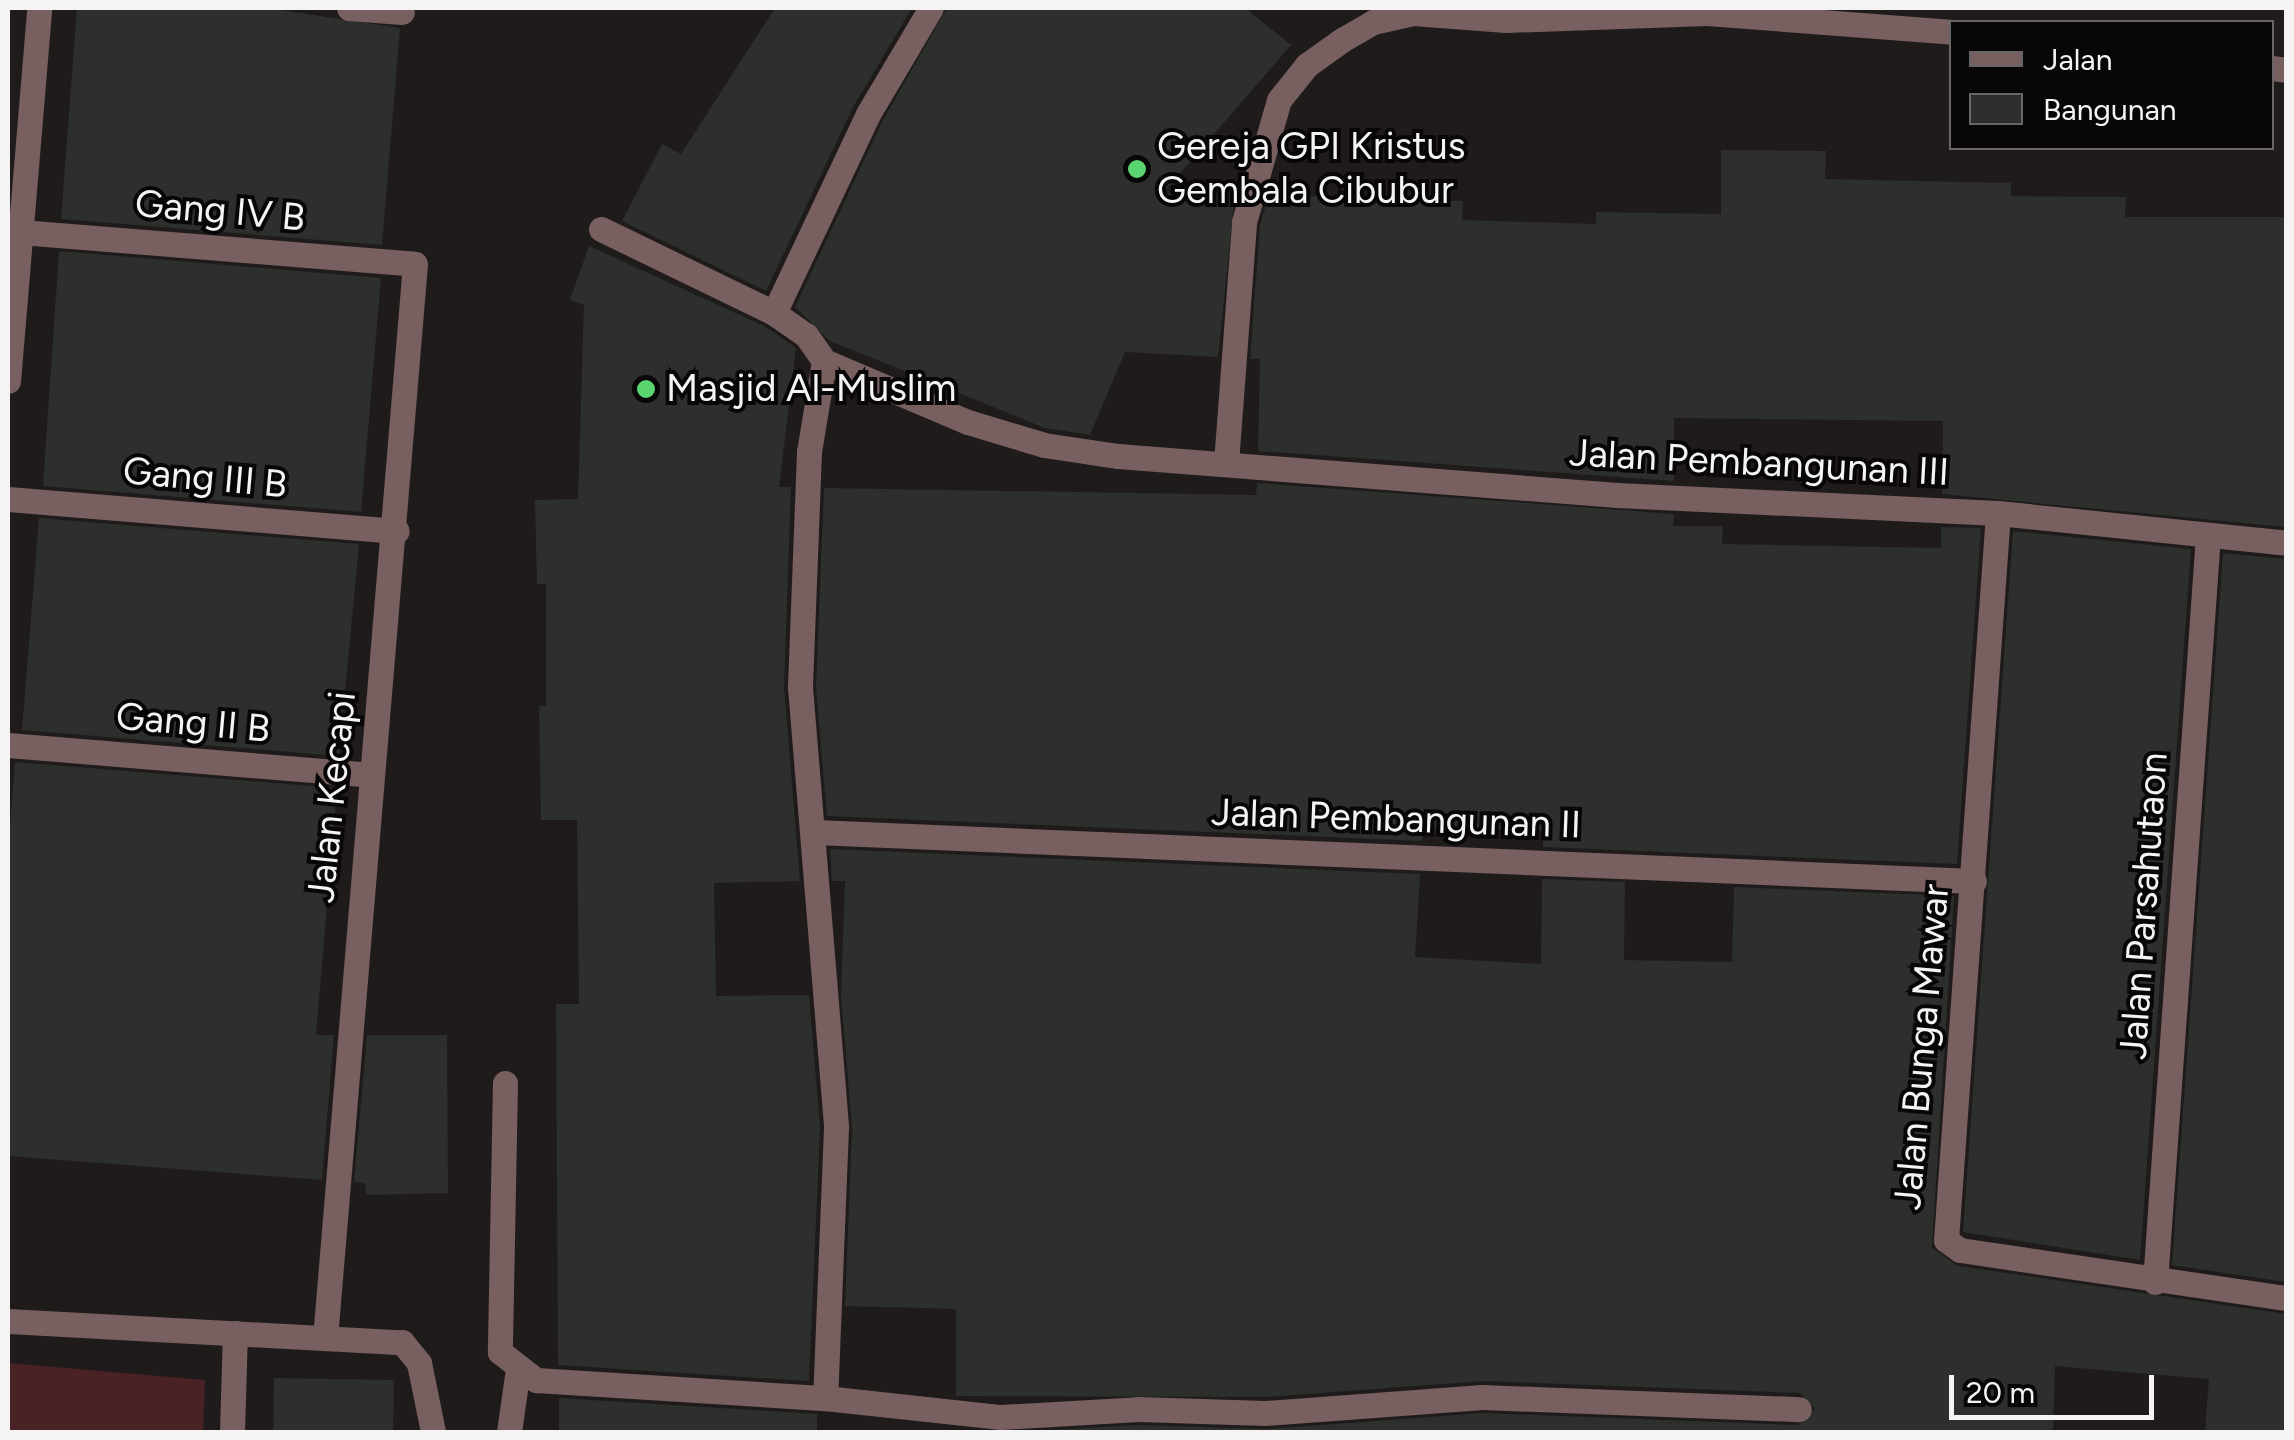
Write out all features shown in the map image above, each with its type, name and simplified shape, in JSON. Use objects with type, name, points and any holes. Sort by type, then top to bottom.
[{"type":"street","points":[[8,381],[13,232],[38,8]]},
{"type":"street","points":[[349,8],[402,12]]},
{"type":"street","points":[[774,313],[868,114],[931,8]]},
{"type":"street","points":[[1226,463],[1244,222],[1280,100],[1306,65],[1342,40],[1373,22],[1413,13],[1506,20],[1707,13],[1860,15],[1949,31]]},
{"type":"street","points":[[601,229],[774,313],[806,335],[824,361],[809,452],[800,687],[836,1128],[825,1398]]},
{"type":"street","name":"Gang IV B","points":[[13,232],[415,264]]},
{"type":"street","name":"Jalan Kecapi","points":[[325,1338],[372,775],[397,531],[415,264]]},
{"type":"street","name":"Jalan Pembangunan III","points":[[824,361],[968,422],[1044,445],[1616,495],[1998,513],[2286,543]]},
{"type":"street","name":"Gang III B","points":[[8,499],[397,531]]},
{"type":"street","name":"Jalan Bunga Mawar","points":[[1998,513],[1946,1240],[1960,1250],[2155,1282],[2286,1298]]},
{"type":"street","name":"Jalan Parsahutaon","points":[[2155,1282],[2208,536]]},
{"type":"street","name":"Gang II B","points":[[8,745],[372,775]]},
{"type":"street","name":"Jalan Pembangunan II","points":[[814,832],[1974,882]]},
{"type":"street","points":[[505,1083],[500,1352],[518,1369],[554,1382],[825,1398],[1002,1425],[1138,1410],[1265,1413],[1482,1397],[1799,1410]]},
{"type":"street","points":[[8,1321],[402,1342],[419,1363],[433,1432]]},
{"type":"street","points":[[232,1432],[236,1332]]},
{"type":"street","points":[[509,1432],[518,1369]]},
{"type":"shaded area","points":[[8,1363],[205,1380],[203,1432],[8,1432]]},
{"type":"building","points":[[77,8],[267,8],[400,28],[382,245],[61,219]]},
{"type":"building","points":[[775,8],[912,8],[853,107],[766,291],[622,221],[662,144],[681,154]]},
{"type":"building","points":[[947,8],[1245,8],[1291,45],[1163,193],[1235,194],[1218,357],[1125,352],[1090,435],[1045,428],[830,341],[795,307],[882,122]]},
{"type":"building","points":[[1721,150],[1826,151],[1825,179],[2011,183],[2011,196],[2126,197],[2125,217],[2286,217],[2286,527],[1942,494],[1943,421],[1674,418],[1674,481],[1258,451],[1260,359],[1250,359],[1260,225],[1269,195],[1463,201],[1462,220],[1596,224],[1596,212],[1721,214]]},
{"type":"building","points":[[589,246],[766,327],[796,348],[779,487],[791,487],[784,687],[800,881],[714,883],[716,996],[809,995],[820,1128],[809,1381],[558,1365],[556,1004],[579,1004],[577,820],[541,820],[539,706],[546,706],[546,584],[537,584],[535,500],[578,499],[584,305],[570,300]]},
{"type":"building","points":[[59,251],[381,278],[361,512],[43,486]]},
{"type":"building","points":[[1257,483],[1674,514],[1673,526],[1723,526],[1722,544],[1941,548],[1941,527],[1981,528],[1957,864],[1543,847],[1543,831],[1423,828],[1422,841],[827,816],[816,687],[824,488],[1256,495]]},
{"type":"building","points":[[39,518],[359,544],[339,756],[22,730]]},
{"type":"building","points":[[2013,531],[2191,549],[2140,1260],[1963,1232]]},
{"type":"building","points":[[2223,553],[2286,559],[2286,1282],[2172,1265]]},
{"type":"building","points":[[15,762],[337,788],[316,1035],[334,1035],[322,1180],[8,1156],[8,850]]},
{"type":"building","points":[[830,849],[1420,874],[1415,957],[1541,964],[1542,879],[1625,882],[1624,960],[1732,962],[1734,887],[1954,896],[1932,1248],[1958,1266],[2286,1314],[2286,1432],[2205,1432],[2209,1379],[2055,1366],[2053,1432],[1014,1432],[1138,1425],[1266,1429],[1482,1413],[1798,1425],[1815,1409],[1800,1393],[1483,1381],[1265,1397],[956,1396],[956,1309],[845,1306],[852,1128],[841,995],[845,881],[832,881]]},
{"type":"building","points":[[367,1035],[447,1035],[448,1193],[366,1195],[365,1183],[354,1182]]},
{"type":"building","points":[[274,1378],[394,1380],[393,1432],[273,1432]]},
{"type":"building","points":[[559,1398],[817,1414],[817,1432],[559,1432]]},
{"type":"place","name":"Gereja GPI Kristus Gembala Cibubur","points":[[1137,169]]},
{"type":"place","name":"Masjid Al-Muslim","points":[[646,389]]}]
